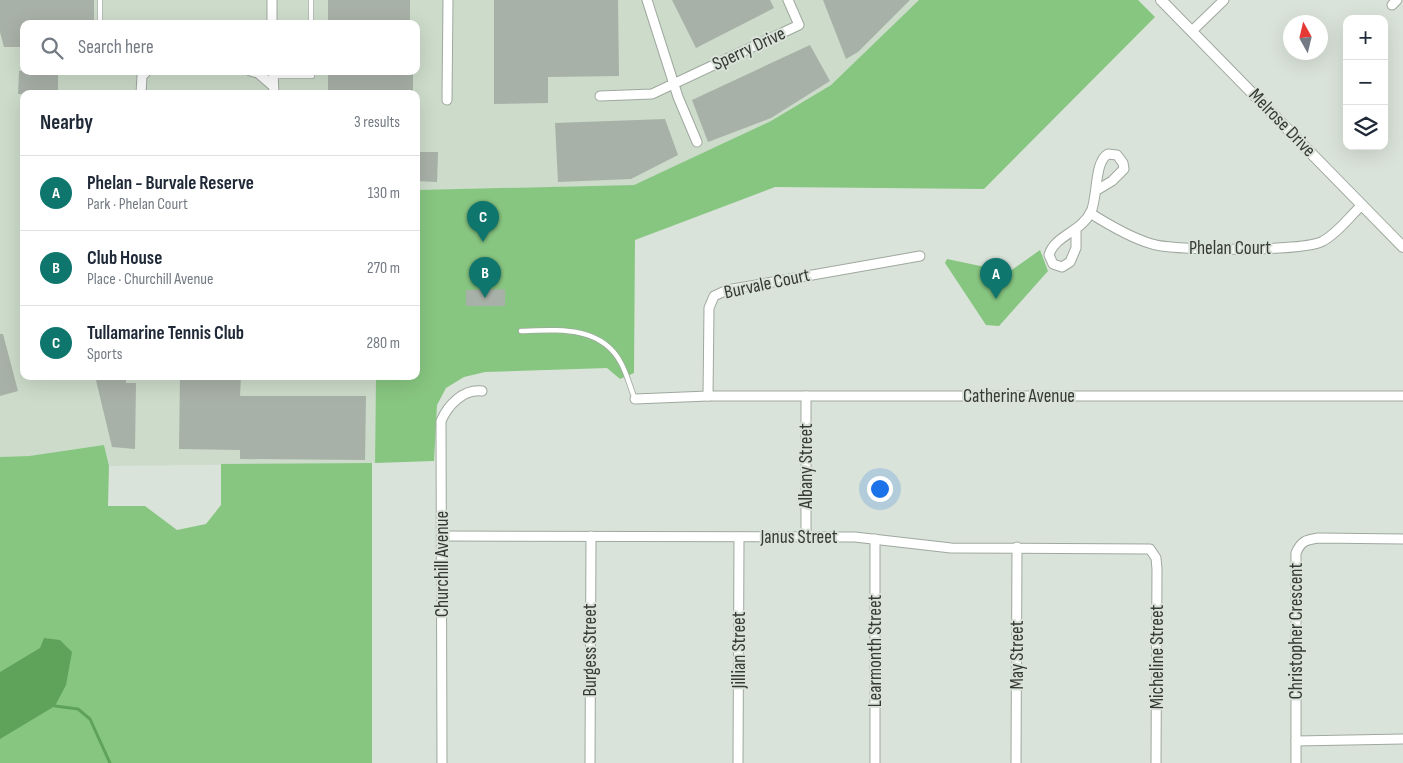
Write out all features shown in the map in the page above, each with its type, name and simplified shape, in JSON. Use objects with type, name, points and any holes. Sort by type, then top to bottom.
[{"type":"street","points":[[272,0],[272,20]]},
{"type":"street","points":[[447,100],[448,0]]},
{"type":"street","points":[[647,0],[697,142]]},
{"type":"street","name":"Sperry Drive","points":[[600,96],[652,94],[799,25],[788,0]]},
{"type":"street","name":"Melrose Drive","points":[[1161,0],[1403,247]]},
{"type":"street","points":[[1192,31],[1224,0]]},
{"type":"street","points":[[141,90],[142,75]]},
{"type":"street","points":[[259,75],[264,77],[274,90]]},
{"type":"street","points":[[273,75],[274,90]]},
{"type":"street","points":[[1076,231],[1090,213],[1097,190]]},
{"type":"street","name":"Phelan Court","points":[[1090,213],[1141,240],[1164,247],[1296,248],[1323,242],[1334,234],[1362,205]]},
{"type":"street","name":"Burvale Court","points":[[708,396],[709,308],[714,296],[727,290],[920,256]]},
{"type":"street","name":"Churchill Avenue","points":[[442,763],[441,421],[446,409],[454,401],[467,393],[482,391]]},
{"type":"street","name":"Catherine Avenue","points":[[635,399],[708,396],[1403,396]]},
{"type":"street","name":"Albany Street","points":[[806,396],[806,536]]},
{"type":"street","name":"Janus Street","points":[[442,536],[806,536],[876,539],[951,548],[1144,548],[1154,552]]},
{"type":"street","name":"Burgess Street","points":[[590,763],[591,536]]},
{"type":"street","name":"Jillian Street","points":[[738,763],[739,537]]},
{"type":"street","name":"Christopher Crescent","points":[[1296,763],[1296,553],[1299,546],[1305,540],[1318,538],[1403,539]]},
{"type":"street","name":"Learmonth Street","points":[[875,763],[876,539]]},
{"type":"street","name":"May Street","points":[[1016,763],[1017,547]]},
{"type":"street","name":"Micheline Street","points":[[1154,552],[1157,569],[1156,763]]},
{"type":"street","points":[[1296,740],[1403,739]]},
{"type":"lane","points":[[100,0],[100,20]]},
{"type":"lane","points":[[311,0],[311,20]]},
{"type":"lane","points":[[292,75],[312,75]]},
{"type":"lane","points":[[521,330],[578,331],[600,341],[616,355],[621,363],[635,399]]},
{"type":"shaded area","points":[[0,0],[919,0],[831,85],[771,121],[634,185],[420,190],[420,90],[20,90],[20,380],[376,380],[375,463],[109,466],[104,445],[29,456],[0,457]]},
{"type":"shaded area","points":[[919,0],[1138,0],[1155,17],[984,189],[775,187],[635,240],[634,373],[620,379],[607,368],[485,372],[464,377],[446,388],[437,405],[434,461],[375,463],[376,380],[420,380],[420,190],[634,185],[771,121],[831,85]]},
{"type":"shaded area","points":[[1040,250],[1048,271],[999,326],[986,325],[945,263],[947,259],[1009,272]]},
{"type":"shaded area","points":[[104,445],[109,466],[108,506],[145,506],[177,530],[206,524],[221,505],[221,464],[372,463],[372,763],[0,763],[0,457],[29,456]]},
{"type":"shaded area","points":[[44,638],[60,640],[72,652],[66,685],[55,706],[0,739],[0,672],[40,648]]},
{"type":"building","points":[[0,0],[94,0],[94,20],[20,20],[20,47],[4,47],[0,32]]},
{"type":"building","points":[[328,0],[410,0],[410,20],[328,20]]},
{"type":"building","points":[[494,0],[618,0],[619,76],[548,77],[548,103],[494,104]]},
{"type":"building","points":[[672,0],[770,0],[774,8],[696,48]]},
{"type":"building","points":[[823,0],[910,0],[858,52],[846,59]]},
{"type":"building","points":[[810,45],[830,81],[771,118],[708,142],[692,100]]},
{"type":"building","points":[[19,71],[20,75],[58,75],[58,90],[20,90],[20,94],[18,94]]},
{"type":"building","points":[[328,75],[413,75],[413,90],[328,90]]},
{"type":"building","points":[[665,119],[678,155],[631,179],[558,182],[555,123]]},
{"type":"building","points":[[420,152],[438,152],[437,182],[420,181]]},
{"type":"building","points":[[505,289],[505,306],[466,306],[466,290]]},
{"type":"building","points":[[0,334],[3,334],[18,391],[0,396]]},
{"type":"building","points":[[96,380],[126,380],[126,383],[136,383],[135,449],[112,447]]},
{"type":"building","points":[[180,380],[241,380],[240,396],[366,396],[365,460],[240,459],[240,450],[179,449]]},
{"type":"waterway","points":[[55,706],[78,709],[90,719],[110,763]]},
{"type":"place","name":"Tullamarine Tennis Club","points":[[483,242]]},
{"type":"place","name":"Club House","points":[[485,298]]},
{"type":"place","name":"Phelan - Burvale Reserve","points":[[996,299]]}]
